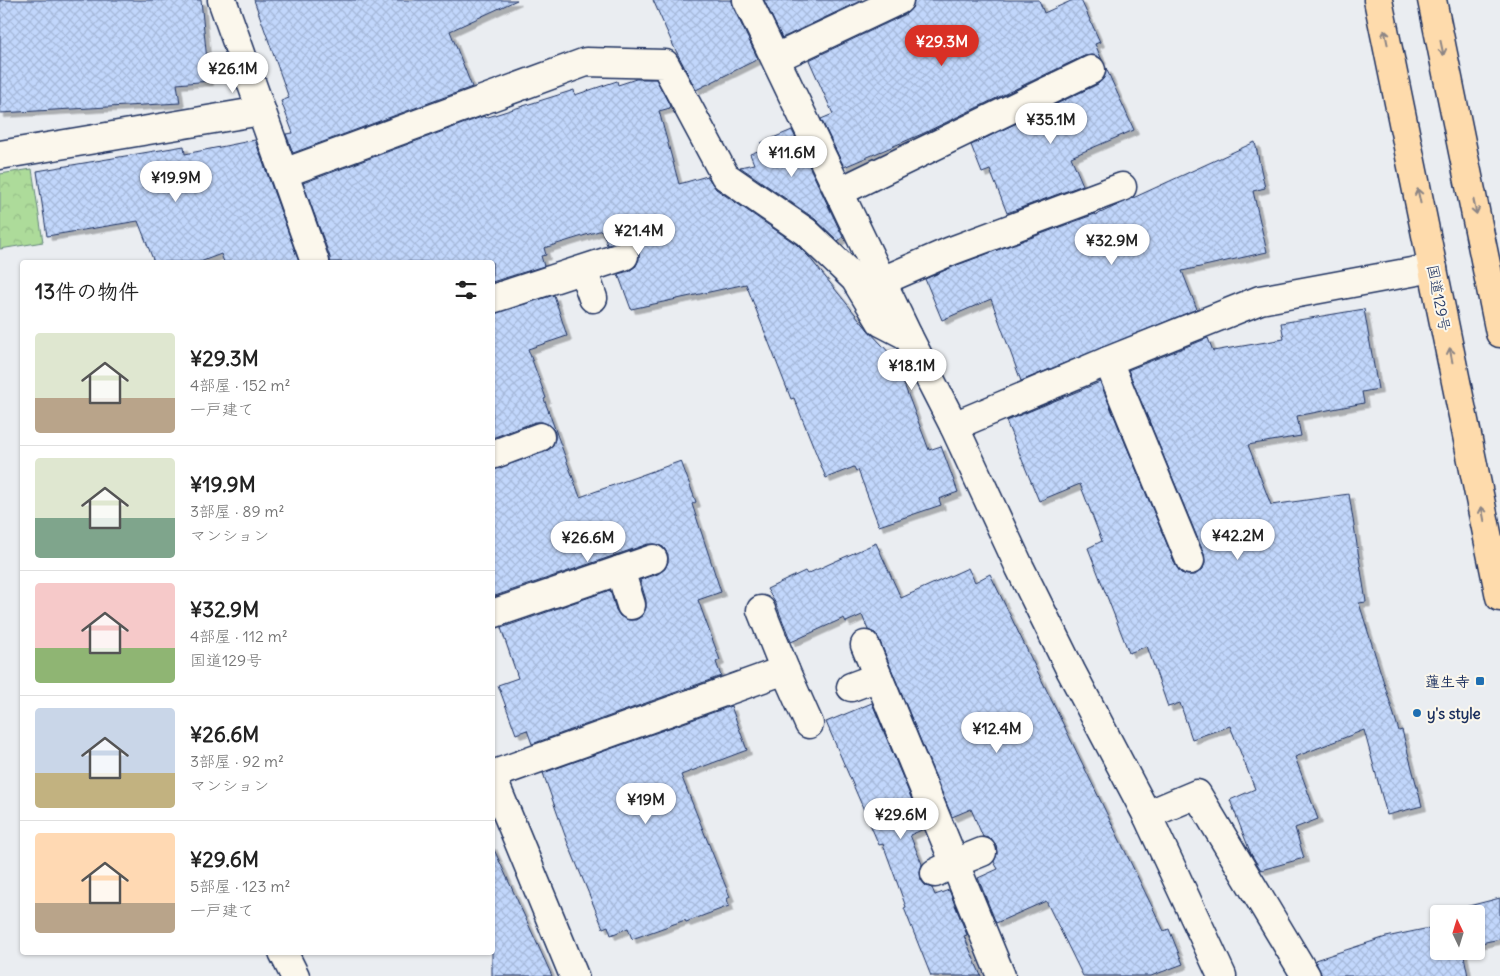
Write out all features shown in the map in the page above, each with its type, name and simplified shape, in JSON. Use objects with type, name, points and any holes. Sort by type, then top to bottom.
[{"type":"highway","name":"国道129号","points":[[1378,0],[1500,596]]},
{"type":"highway","points":[[1432,0],[1493,262],[1500,333]]},
{"type":"street","points":[[222,0],[314,260]]},
{"type":"street","points":[[747,0],[908,336],[954,426],[1020,568],[1071,671],[1147,815],[1222,976]]},
{"type":"street","points":[[776,58],[898,0]]},
{"type":"street","points":[[284,173],[586,62],[665,64],[725,176],[806,232],[855,279],[881,322],[908,336]]},
{"type":"street","points":[[839,192],[1091,70]]},
{"type":"street","points":[[0,155],[261,111]]},
{"type":"street","points":[[882,281],[951,251],[1122,187]]},
{"type":"street","points":[[495,298],[624,256]]},
{"type":"street","points":[[954,426],[1260,300],[1433,268]]},
{"type":"street","points":[[583,270],[593,298]]},
{"type":"street","points":[[1108,361],[1190,560]]},
{"type":"street","points":[[495,454],[540,438]]},
{"type":"street","points":[[495,613],[653,559]]},
{"type":"street","points":[[620,570],[631,605]]},
{"type":"street","points":[[761,610],[809,724]]},
{"type":"street","points":[[865,645],[945,868],[1001,976]]},
{"type":"street","points":[[495,775],[785,670]]},
{"type":"street","points":[[851,687],[878,677]]},
{"type":"street","points":[[495,783],[574,976]]},
{"type":"street","points":[[1147,815],[1197,794],[1306,976]]},
{"type":"street","points":[[945,868],[982,852]]},
{"type":"street","points":[[284,955],[295,976]]},
{"type":"green space","points":[[32,169],[43,242],[0,249],[0,174]]},
{"type":"building","points":[[0,0],[201,0],[209,81],[177,84],[180,103],[0,113]]},
{"type":"building","points":[[254,0],[517,0],[450,31],[472,87],[293,153],[286,134],[293,133],[281,101],[289,98]]},
{"type":"building","points":[[653,0],[732,0],[733,7],[758,59],[696,90]]},
{"type":"building","points":[[764,0],[862,0],[782,38]]},
{"type":"building","points":[[914,0],[1039,0],[1044,13],[1073,0],[1081,0],[1100,42],[1095,44],[1102,60],[1093,55],[1084,56],[922,134],[844,167],[821,119],[833,114],[809,60],[906,14],[912,8]]},
{"type":"building","points":[[1106,68],[1134,130],[1071,157],[1083,185],[1007,213],[990,170],[982,173],[971,145],[1098,84],[1104,78]]},
{"type":"building","points":[[636,79],[656,79],[670,108],[659,111],[679,184],[707,176],[716,189],[796,244],[894,358],[929,450],[941,446],[958,492],[939,499],[941,505],[879,526],[858,470],[856,471],[854,467],[826,478],[794,398],[791,399],[746,284],[631,309],[618,274],[629,271],[636,266],[639,259],[639,251],[634,244],[627,241],[607,245],[602,230],[544,248],[546,255],[541,256],[544,266],[495,281],[495,260],[330,260],[303,183],[484,116],[485,118],[574,90],[575,95],[617,81],[618,85]]},
{"type":"building","points":[[792,130],[843,237],[838,241],[815,219],[740,167],[754,164],[750,154],[763,149],[761,143]]},
{"type":"building","points":[[255,140],[298,260],[223,260],[221,254],[205,260],[153,260],[138,221],[47,236],[37,171],[184,146],[185,154]]},
{"type":"building","points":[[1255,142],[1265,188],[1253,191],[1267,252],[1182,271],[1197,309],[1021,381],[991,299],[942,320],[925,279],[957,265],[1096,215]]},
{"type":"building","points":[[554,295],[567,336],[528,349],[580,497],[681,461],[696,502],[692,504],[721,592],[698,600],[720,660],[716,662],[721,676],[532,744],[527,730],[516,734],[498,685],[518,678],[501,628],[610,590],[616,610],[620,616],[628,620],[636,620],[643,615],[646,608],[646,600],[640,580],[658,574],[665,569],[668,562],[668,554],[663,547],[656,544],[648,544],[495,596],[495,469],[545,452],[552,447],[555,432],[550,425],[535,422],[495,437],[495,313]]},
{"type":"building","points":[[1364,309],[1378,389],[1362,392],[1364,403],[1297,416],[1301,436],[1248,445],[1271,505],[1349,494],[1366,602],[1359,603],[1399,731],[1402,730],[1422,806],[1387,815],[1364,730],[1295,757],[1318,819],[1295,828],[1304,858],[1261,870],[1251,854],[1230,800],[1255,789],[1230,726],[1192,739],[1180,703],[1168,707],[1147,646],[1129,653],[1088,548],[1102,541],[1080,484],[1039,501],[1006,421],[1100,382],[1176,566],[1181,573],[1195,575],[1203,569],[1205,562],[1204,554],[1128,370],[1208,338],[1213,351],[1284,339],[1281,323]]},
{"type":"building","points":[[876,543],[901,598],[968,568],[975,582],[990,574],[1164,931],[1169,929],[1183,964],[1151,976],[1083,976],[1046,901],[996,923],[978,878],[998,869],[994,862],[997,854],[996,846],[991,839],[983,837],[971,809],[952,817],[879,639],[875,633],[868,630],[862,615],[846,622],[844,618],[791,642],[776,604],[767,589],[805,571],[807,574]]},
{"type":"building","points":[[872,703],[924,829],[910,835],[922,864],[921,880],[926,886],[932,888],[935,895],[949,890],[967,935],[964,936],[981,976],[931,976],[904,908],[906,907],[883,844],[879,845],[826,722]]},
{"type":"building","points":[[731,706],[747,750],[681,775],[730,897],[727,899],[729,906],[632,939],[628,928],[611,935],[608,926],[603,928],[567,841],[543,773]]},
{"type":"building","points":[[495,852],[552,976],[492,976],[492,955],[495,955]]},
{"type":"building","points":[[1500,898],[1500,939],[1485,942],[1485,905],[1473,905]]},
{"type":"building","points":[[1430,928],[1430,960],[1465,960],[1468,976],[1322,976],[1315,960],[1386,937]]},
{"type":"place","name":"蓮生寺","points":[[1480,681]]},
{"type":"place","name":"y's style","points":[[1417,713]]}]
